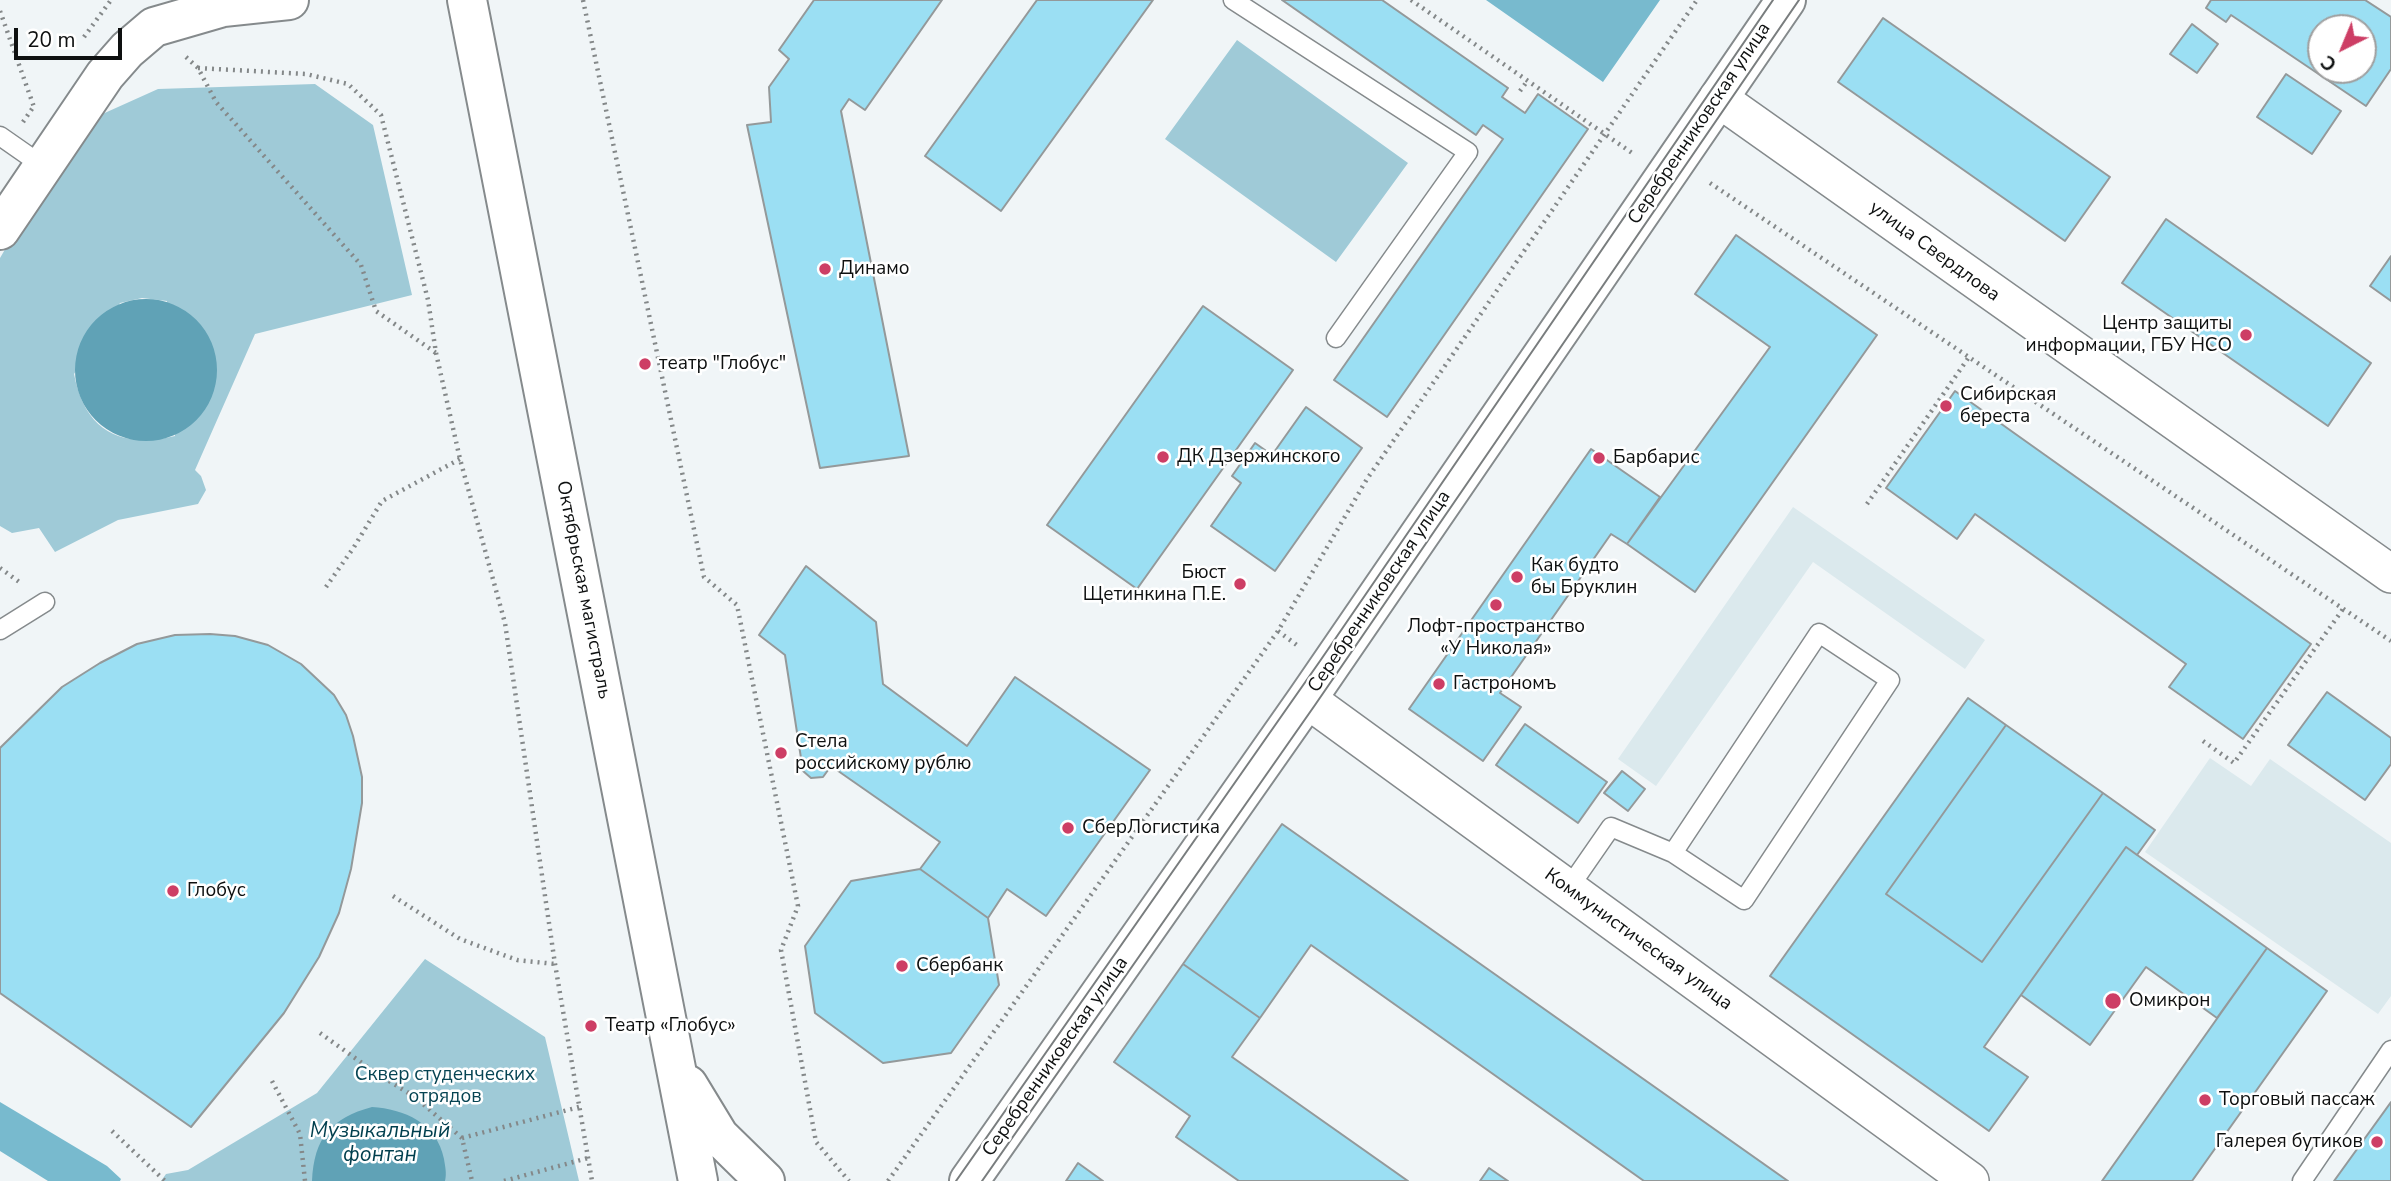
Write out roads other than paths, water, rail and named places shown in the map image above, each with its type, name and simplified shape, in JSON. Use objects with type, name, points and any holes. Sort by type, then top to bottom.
[{"type":"street","points":[[0,230],[105,75],[127,50],[154,27],[218,4],[289,0]]},
{"type":"street","name":"Октябрьская магистраль","points":[[467,0],[698,1181]]},
{"type":"street","name":"Серебренниковская улица","points":[[969,1181],[1307,699],[1786,0]]},
{"type":"street","name":"улица Свердлова","points":[[1718,98],[2391,574]]},
{"type":"street","name":"Коммунистическая улица","points":[[1307,699],[1970,1181]]},
{"type":"street","points":[[674,1063],[719,1136],[765,1181]]},
{"type":"lane","points":[[1233,0],[1468,152],[1336,338]]},
{"type":"lane","points":[[0,136],[43,166]]},
{"type":"lane","points":[[0,630],[45,602]]},
{"type":"lane","points":[[1568,889],[1611,827],[1673,853],[1744,900],[1890,680],[1819,633],[1673,853]]},
{"type":"lane","points":[[2302,1181],[2391,1050]]},
{"type":"water","points":[[146,299],[173,304],[197,319],[212,343],[217,370],[212,397],[197,421],[173,436],[146,441],[119,436],[95,421],[80,397],[75,370],[80,343],[95,319],[119,304]]},
{"type":"water","name":"Музыкальный фонтан","points":[[372,1107],[407,1115],[427,1127],[444,1159],[445,1181],[312,1181],[316,1153],[327,1132],[346,1117]]},
{"type":"tram line","points":[[956,1181],[1320,661],[1773,0]]},
{"type":"tram line","points":[[982,1181],[1315,705],[1799,0]]},
{"type":"place","name":"Динамо","points":[[825,269]]},
{"type":"place","name":"Центр защиты информации, ГБУ НСО","points":[[2246,335]]},
{"type":"place","name":"театр \"Глобус\"","points":[[645,364]]},
{"type":"place","name":"Сибирская береста","points":[[1946,406]]},
{"type":"place","name":"ДК Дзержинского","points":[[1163,457]]},
{"type":"place","name":"Барбарис","points":[[1599,458]]},
{"type":"place","name":"Как будто бы Бруклин","points":[[1517,577]]},
{"type":"place","name":"Бюст Щетинкина П.Е.","points":[[1240,584]]},
{"type":"place","name":"Лофт-пространство «У Николая»","points":[[1496,605]]},
{"type":"place","name":"Гастрономъ","points":[[1439,684]]},
{"type":"place","name":"Стела российскому рублю","points":[[781,753]]},
{"type":"place","name":"СберЛогистика","points":[[1068,828]]},
{"type":"place","name":"Глобус","points":[[173,891]]},
{"type":"place","name":"Сбербанк","points":[[902,966]]},
{"type":"place","name":"Омикрон","points":[[2113,1001]]},
{"type":"place","name":"Театр «Глобус»","points":[[591,1026]]},
{"type":"place","name":"Торговый пассаж","points":[[2205,1100]]},
{"type":"place","name":"Галерея бутиков","points":[[2377,1142]]},
{"type":"park label","name":"Сквер студенческих отрядов","points":[[445,1086]]}]
